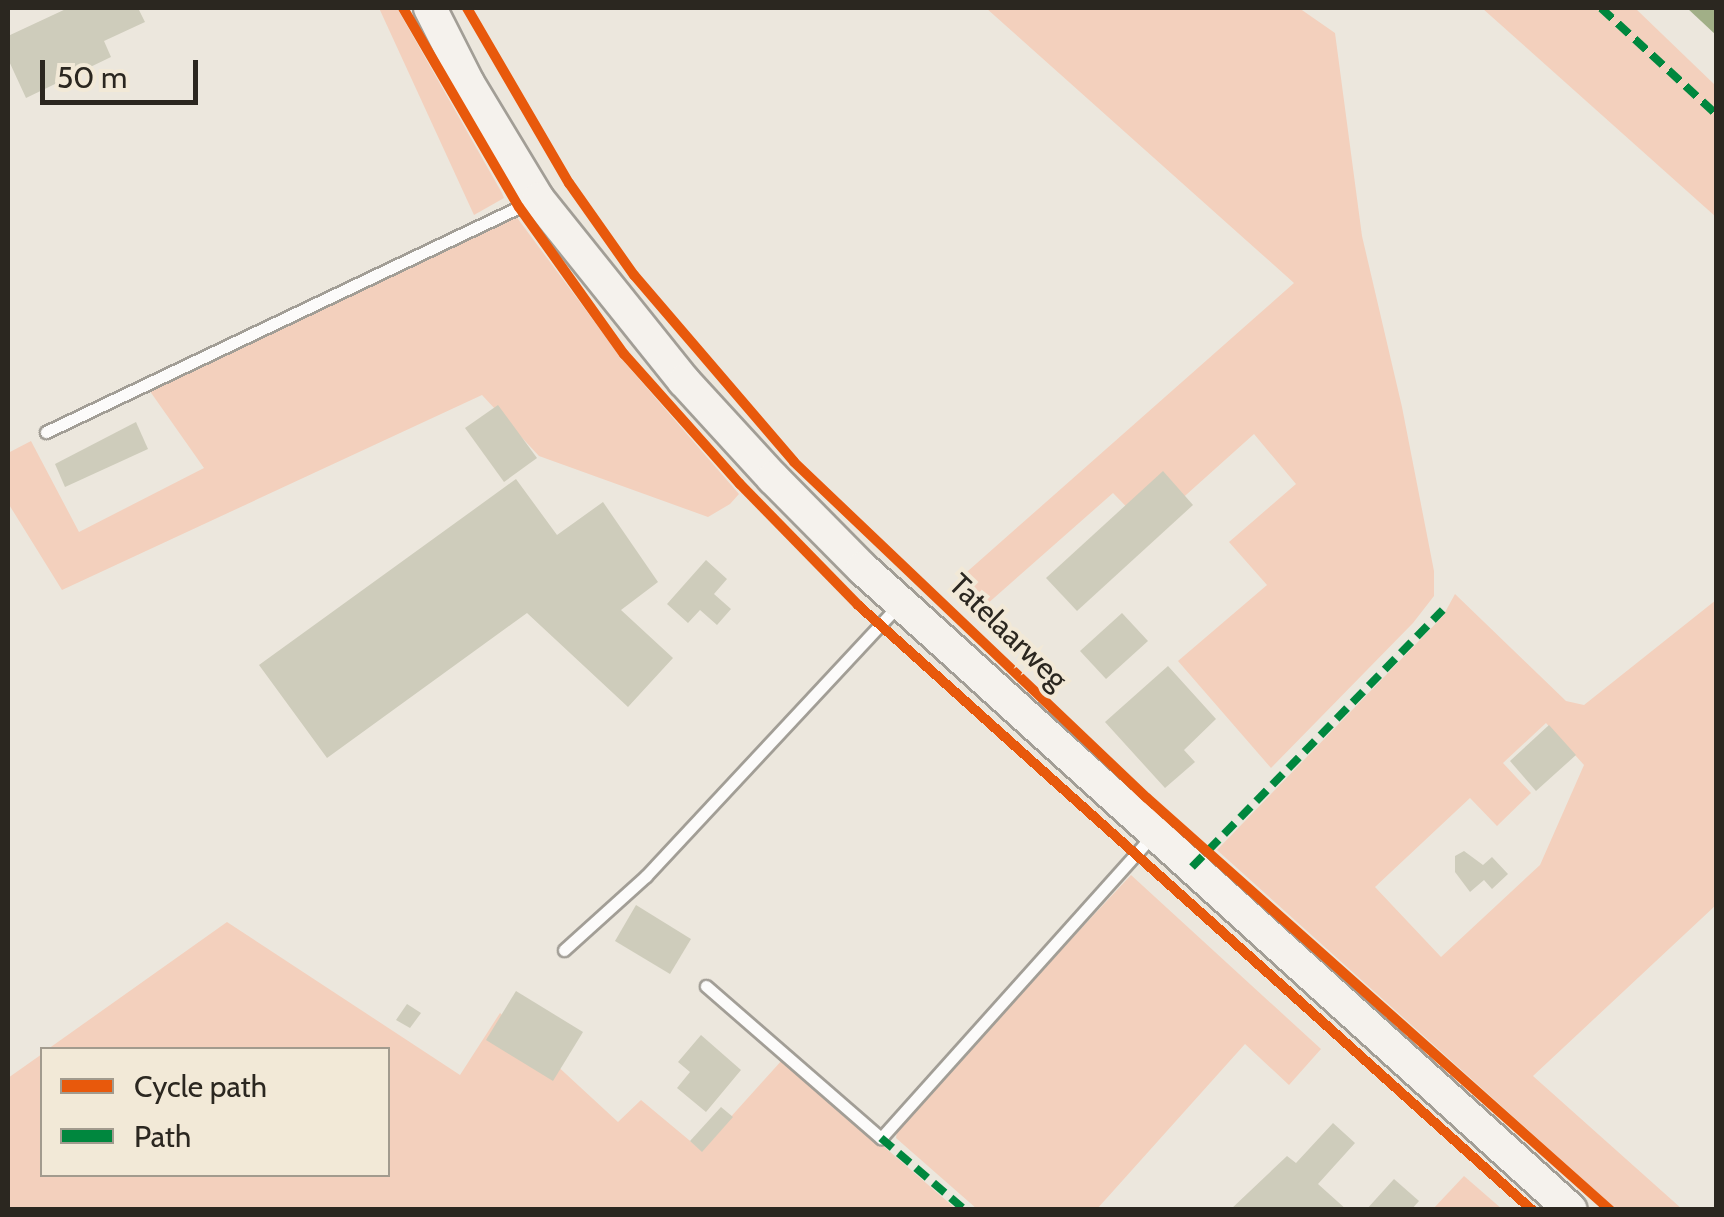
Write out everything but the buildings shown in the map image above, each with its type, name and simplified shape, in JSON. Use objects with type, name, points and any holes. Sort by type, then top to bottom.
[{"type":"main road","name":"Tatelaarweg","points":[[430,8],[468,83],[538,199],[684,381],[785,490],[901,603],[1570,1210]]},
{"type":"lane","points":[[46,432],[538,199]]},
{"type":"lane","points":[[564,950],[646,876],[901,603]]},
{"type":"lane","points":[[706,986],[880,1138],[1155,833]]},
{"type":"shaded area","points":[[379,8],[397,8],[502,193],[504,198],[474,215]]},
{"type":"shaded area","points":[[986,8],[1299,8],[1335,33],[1362,236],[1402,407],[1434,571],[1434,596],[1413,623],[1271,768],[1178,661],[1267,585],[1229,542],[1296,484],[1254,434],[1148,529],[1113,493],[977,613],[951,586],[1294,283]]},
{"type":"shaded area","points":[[1482,8],[1635,8],[1716,86],[1716,217]]},
{"type":"shaded area","points":[[1687,8],[1716,8],[1716,35]]},
{"type":"shaded area","points":[[515,215],[626,364],[739,494],[730,504],[708,517],[539,456],[482,395],[62,590],[8,503],[8,453],[31,441],[79,532],[204,468],[147,387]]},
{"type":"shaded area","points":[[1455,594],[1566,701],[1584,705],[1716,600],[1716,905],[1533,1076],[1682,1209],[1616,1209],[1217,850],[1443,616]],"holes":[[[1546,723],[1584,765],[1540,865],[1441,957],[1375,887],[1470,798],[1497,826],[1531,793],[1503,763]]]},
{"type":"shaded area","points":[[1131,875],[1321,1049],[1289,1085],[1245,1044],[1097,1209],[977,1209],[896,1138],[898,1124]]},
{"type":"shaded area","points":[[227,922],[460,1075],[500,1013],[618,1122],[641,1100],[701,1150],[783,1059],[956,1209],[8,1209],[8,1078],[40,1055],[40,1177],[390,1177],[390,1047],[51,1047]]},
{"type":"shaded area","points":[[1464,1176],[1502,1209],[1433,1209]]},
{"type":"marked path","points":[[1601,8],[1716,114]]},
{"type":"marked path","points":[[1192,867],[1443,610]]},
{"type":"marked path","points":[[881,1138],[965,1210]]},
{"type":"cycle path","points":[[403,8],[519,207],[624,354],[740,484],[858,605],[1532,1210]]},
{"type":"cycle path","points":[[467,8],[569,183],[634,275],[794,462],[1147,798],[1610,1210]]}]
